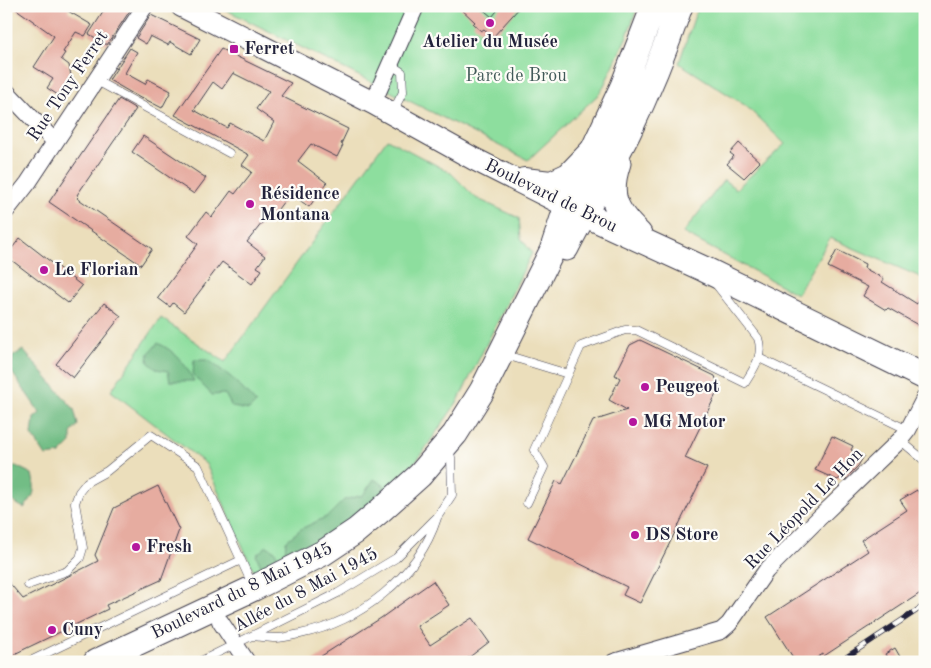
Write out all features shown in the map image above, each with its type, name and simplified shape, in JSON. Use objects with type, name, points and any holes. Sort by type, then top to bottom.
[{"type":"main road","name":"Boulevard de Brou","points":[[182,6],[382,108],[509,178],[922,373]]},
{"type":"main road","points":[[576,209],[595,145],[623,86],[654,6]]},
{"type":"main road","points":[[648,242],[618,210],[613,194],[615,173],[627,135],[666,49],[680,6]]},
{"type":"main road","points":[[576,209],[627,135]]},
{"type":"main road","points":[[509,178],[551,182],[568,174],[595,145]]},
{"type":"main road","name":"Boulevard du 8 Mai 1945","points":[[135,662],[298,584],[345,558],[399,517],[431,483],[468,433],[509,356],[576,209]]},
{"type":"main road","name":"Boulevard du 8 Mai 1945","points":[[96,662],[254,588],[322,553],[356,531],[420,475],[455,434],[482,391],[552,251],[576,209]]},
{"type":"street","name":"Rue Tony Ferret","points":[[6,212],[28,183],[97,81],[145,6]]},
{"type":"street","points":[[382,108],[391,65],[416,6]]},
{"type":"street","points":[[6,91],[55,142]]},
{"type":"street","name":"Rue Léopold Le Hon","points":[[614,662],[634,659],[721,630],[729,624],[766,571],[904,435],[925,397]]},
{"type":"street","points":[[220,621],[247,662]]},
{"type":"lane","points":[[382,108],[403,92],[402,72],[391,65]]},
{"type":"lane","points":[[97,81],[229,153]]},
{"type":"lane","points":[[527,503],[544,467],[534,450],[581,346],[624,330],[636,330],[745,383],[759,358],[761,347],[758,338],[704,269]]},
{"type":"lane","points":[[509,356],[568,374]]},
{"type":"lane","points":[[759,358],[904,435],[925,461]]},
{"type":"lane","points":[[28,584],[67,571],[80,558],[83,548],[75,503],[79,492],[87,482],[107,471],[151,435],[198,466],[254,588]]},
{"type":"lane","name":"Allée du 8 Mai 1945","points":[[199,662],[338,593],[396,558],[438,516],[452,495],[451,457]]},
{"type":"lane","points":[[252,636],[279,638],[318,630],[359,611],[384,594],[407,570],[432,536],[438,516]]},
{"type":"lane","points":[[28,662],[242,560]]},
{"type":"green space","name":"Parc de Brou","points":[[218,6],[638,6],[627,36],[601,92],[528,160]]},
{"type":"green space","points":[[698,6],[925,6],[925,279],[830,238],[797,294],[683,233],[724,180],[736,189],[785,144],[746,106],[679,63]]},
{"type":"green space","points":[[387,139],[451,173],[476,198],[519,218],[521,238],[532,253],[458,401],[418,459],[387,489],[303,551],[255,574],[206,464],[111,391],[161,318],[225,362]]},
{"type":"green space","points":[[158,343],[170,350],[179,359],[194,381],[170,381],[168,371],[156,369],[148,362],[149,353]]},
{"type":"green space","points":[[23,350],[74,409],[78,425],[71,433],[71,443],[60,454],[46,456],[32,435],[34,418],[40,413],[11,371],[13,356]]},
{"type":"green space","points":[[194,360],[208,360],[231,377],[256,403],[249,410],[232,407],[225,394],[212,395],[193,375]]},
{"type":"green space","points":[[16,466],[32,474],[34,493],[24,508],[6,498],[6,468]]},
{"type":"green space","points":[[374,479],[385,486],[382,496],[336,534],[305,552],[285,555],[286,541],[301,529],[328,516],[344,500],[363,495]]},
{"type":"green space","points":[[267,546],[275,551],[279,560],[275,567],[261,566],[256,555]]},
{"type":"building","points":[[12,6],[70,6],[68,11],[92,25],[85,36],[76,32],[63,52],[65,53],[61,59],[69,65],[71,76],[58,95],[47,88],[53,79],[34,67],[54,36]]},
{"type":"building","points":[[107,6],[133,6],[107,45],[89,34]]},
{"type":"building","name":"Atelier du Musée","points":[[458,6],[479,6],[492,17],[501,6],[521,6],[493,37],[484,29],[481,31],[473,24],[475,22]]},
{"type":"building","points":[[151,15],[200,39],[191,54],[170,42],[168,45],[150,36],[146,44],[136,38]]},
{"type":"building","points":[[130,48],[137,52],[125,73],[145,84],[148,79],[171,91],[162,108],[109,80]]},
{"type":"building","name":"Résidence Montana","points":[[221,49],[291,83],[281,96],[348,129],[337,157],[311,144],[298,161],[327,183],[309,207],[290,193],[269,221],[266,218],[247,242],[265,256],[257,267],[262,270],[252,284],[222,262],[184,312],[173,303],[170,307],[158,298],[198,244],[188,236],[206,212],[212,217],[231,191],[235,194],[252,172],[242,165],[249,155],[175,115]],"holes":[[[233,73],[269,91],[256,109],[274,122],[264,141],[230,123],[227,128],[194,110],[213,82],[222,89]]]},
{"type":"building","points":[[119,99],[136,109],[77,195],[79,196],[77,198],[152,249],[141,265],[49,202]]},
{"type":"building","points":[[143,136],[206,178],[194,194],[132,152]]},
{"type":"building","points":[[739,143],[760,162],[744,178],[727,164],[734,156],[730,153]]},
{"type":"building","name":"Le Florian","points":[[20,238],[82,286],[68,303],[6,256]]},
{"type":"building","points":[[837,250],[865,264],[864,268],[884,279],[882,282],[917,304],[925,291],[925,329],[888,308],[886,310],[863,296],[868,287],[828,267]]},
{"type":"building","points":[[104,303],[121,316],[73,378],[56,364]]},
{"type":"building","points":[[640,340],[715,376],[719,388],[685,458],[707,468],[640,603],[623,595],[627,587],[528,538],[556,481],[562,484],[593,421],[627,410],[609,400],[620,378],[615,375],[630,345]]},
{"type":"building","points":[[832,436],[853,446],[851,450],[864,456],[851,473],[837,480],[815,470]]},
{"type":"building","points":[[158,486],[179,530],[161,580],[106,605],[108,609],[6,658],[6,579],[23,599],[98,561],[95,555],[114,508]]},
{"type":"building","points":[[917,490],[925,503],[925,590],[824,656],[823,654],[810,662],[796,662],[767,617],[868,551],[861,540],[907,510],[900,500]]},
{"type":"building","points":[[433,581],[449,605],[417,626],[430,645],[472,618],[489,642],[463,662],[312,662],[381,618]]},
{"type":"building","points":[[895,648],[903,662],[890,662],[885,654]]},
{"type":"railway","points":[[839,662],[925,605]]},
{"type":"place","name":"Atelier du Musée","points":[[490,23]]},
{"type":"place","name":"Ferret","points":[[234,49]]},
{"type":"place","name":"Résidence Montana","points":[[250,204]]},
{"type":"place","name":"Le Florian","points":[[44,270]]},
{"type":"place","name":"Peugeot","points":[[645,387]]},
{"type":"place","name":"MG Motor","points":[[633,422]]},
{"type":"place","name":"DS Store","points":[[635,535]]},
{"type":"place","name":"Fresh","points":[[136,547]]},
{"type":"place","name":"Cuny","points":[[52,630]]}]
